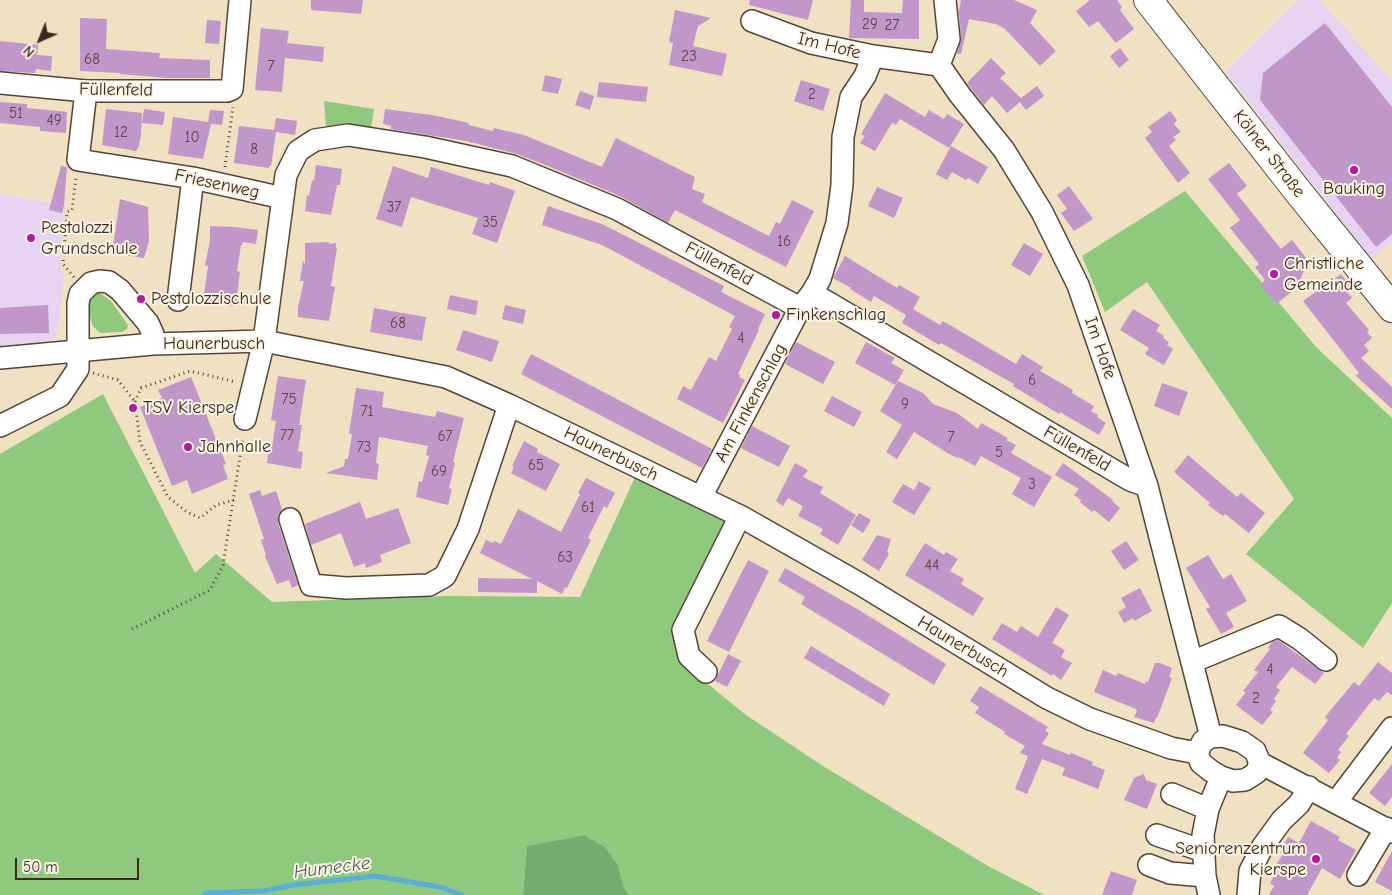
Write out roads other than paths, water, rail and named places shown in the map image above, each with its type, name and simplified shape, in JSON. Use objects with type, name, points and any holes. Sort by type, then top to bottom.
[{"type":"main road","name":"Kölner Straße","points":[[1148,0],[1392,308]]},
{"type":"street","name":"Füllenfeld","points":[[0,83],[86,91],[227,91],[232,88],[240,0]]},
{"type":"street","points":[[939,65],[948,39],[945,0]]},
{"type":"street","name":"Im Hofe","points":[[752,21],[810,43],[873,56],[939,65],[960,95],[1004,150],[1042,212],[1078,285],[1147,486],[1211,737]]},
{"type":"street","name":"Am Finkenschlag","points":[[701,497],[806,301],[820,279],[837,224],[842,185],[844,137],[851,97],[865,76],[873,56]]},
{"type":"street","name":"Friesenweg","points":[[86,91],[78,160],[193,178],[283,198],[264,341],[245,419]]},
{"type":"street","name":"Füllenfeld","points":[[283,198],[286,175],[298,151],[315,140],[348,135],[425,147],[512,166],[617,209],[806,301],[1130,480],[1147,486]]},
{"type":"street","points":[[178,300],[193,178]]},
{"type":"street","points":[[0,426],[60,396],[78,369],[78,303],[80,294],[91,283],[109,282],[120,290],[148,323],[153,344]]},
{"type":"street","name":"Haunerbusch","points":[[0,358],[153,344],[264,341],[446,377],[509,404],[740,516],[860,584],[1047,698],[1090,719],[1171,748],[1197,753]]},
{"type":"street","points":[[290,519],[311,585],[346,588],[429,585],[445,576],[468,530],[509,404]]},
{"type":"street","points":[[706,672],[689,656],[683,630],[740,516]]},
{"type":"street","points":[[1192,662],[1279,626],[1300,639],[1326,660]]},
{"type":"street","points":[[1336,802],[1392,728]]},
{"type":"street","points":[[1260,762],[1256,773],[1245,780],[1233,781],[1211,772],[1201,763],[1197,753],[1203,741],[1211,737],[1223,736],[1242,742],[1255,751],[1260,762],[1389,830],[1358,875]]},
{"type":"street","points":[[1149,865],[1207,886],[1203,835],[1208,810],[1221,777]]},
{"type":"street","points":[[1248,895],[1250,871],[1263,846],[1282,820],[1299,804],[1309,787]]},
{"type":"street","points":[[1172,794],[1208,810]]},
{"type":"street","points":[[1157,835],[1203,851]]},
{"type":"waterway","name":"Humecke","points":[[203,895],[207,893],[263,891],[293,885],[375,876],[440,887],[462,895]]},
{"type":"place","name":"Bauking","points":[[1354,170]]},
{"type":"place","name":"Pestalozzi Grundschule","points":[[31,238]]},
{"type":"place","name":"Christliche Gemeinde","points":[[1274,274]]},
{"type":"place","name":"Pestalozzischule","points":[[141,299]]},
{"type":"place","name":"Finkenschlag","points":[[776,315]]},
{"type":"place","name":"TSV Kierspe","points":[[133,408]]},
{"type":"place","name":"Jahnhalle","points":[[188,447]]},
{"type":"place","name":"Seniorenzentrum Kierspe","points":[[1316,859]]}]
